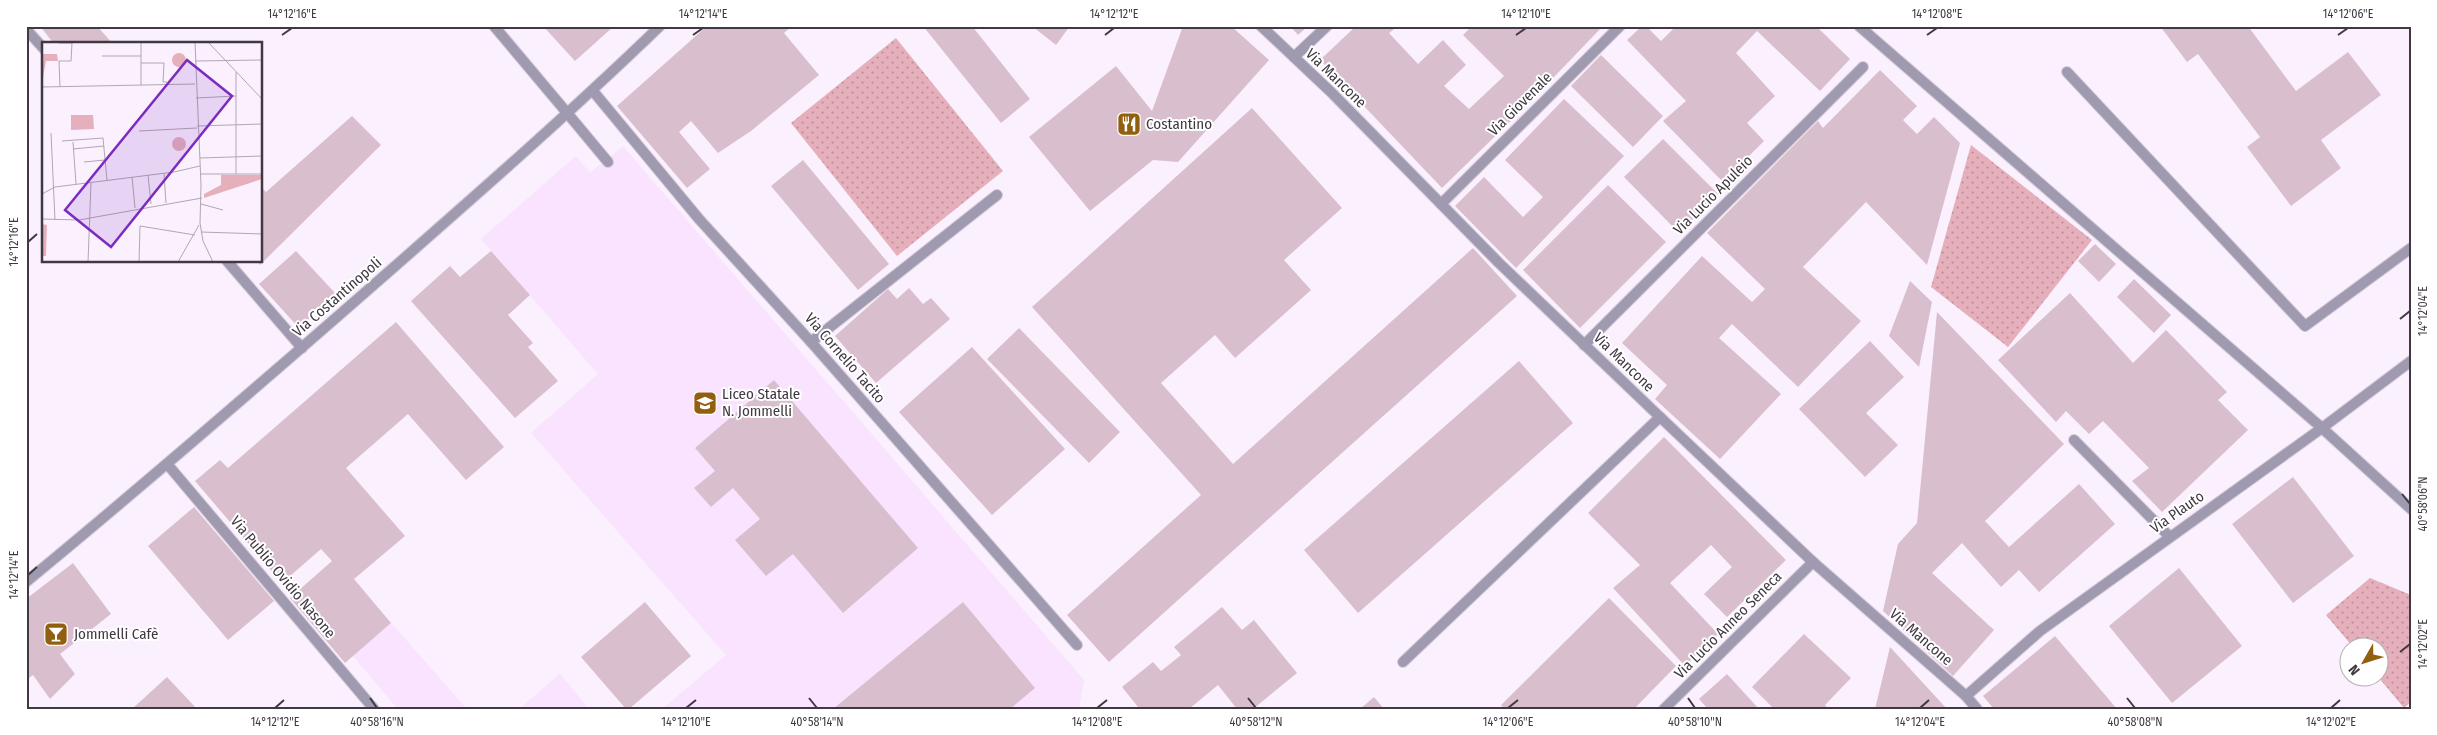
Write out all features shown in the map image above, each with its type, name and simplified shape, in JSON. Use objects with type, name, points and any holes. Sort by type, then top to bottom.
[{"type":"street","points":[[494,26],[608,162]]},
{"type":"street","name":"Via Costantinopoli","points":[[26,582],[168,465],[302,348],[568,114],[660,26]]},
{"type":"street","name":"Via Mancone","points":[[1261,26],[1584,345],[1812,562],[1966,696],[1977,709]]},
{"type":"street","points":[[1294,57],[1327,26]]},
{"type":"street","name":"Via Giovenale","points":[[1441,204],[1620,26]]},
{"type":"street","points":[[1859,26],[2322,428],[2411,509]]},
{"type":"street","points":[[26,29],[42,48]]},
{"type":"street","name":"Via Lucio Apuleio","points":[[1584,345],[1863,67]]},
{"type":"street","points":[[2067,72],[2305,326],[2411,248]]},
{"type":"street","name":"Via Cornelio Tacito","points":[[592,91],[699,219],[811,342],[1077,645]]},
{"type":"street","points":[[811,342],[997,195]]},
{"type":"street","points":[[228,262],[302,348]]},
{"type":"street","name":"Via Plauto","points":[[1966,696],[2040,631],[2169,536],[2322,428],[2411,361]]},
{"type":"street","points":[[1403,662],[1660,417]]},
{"type":"street","points":[[2074,440],[2169,536]]},
{"type":"street","name":"Via Publio Ovidio Nasone","points":[[168,465],[374,709]]},
{"type":"street","name":"Via Lucio Anneo Seneca","points":[[1664,709],[1812,562]]},
{"type":"shaded area","points":[[896,38],[1003,171],[897,256],[791,123]]},
{"type":"shaded area","points":[[1971,145],[2092,240],[2008,347],[1931,287]]},
{"type":"shaded area","name":"Liceo Statale N. Jommelli","points":[[623,146],[1084,680],[1079,709],[662,709],[726,655],[531,433],[598,374],[481,239],[576,156],[590,173]]},
{"type":"shaded area","points":[[2370,578],[2411,595],[2411,702],[2404,708],[2387,688],[2390,688],[2390,638],[2345,638],[2326,615]]},
{"type":"shaded area","points":[[391,623],[467,709],[398,709],[353,656]]},
{"type":"shaded area","points":[[560,674],[589,709],[519,709]]},
{"type":"building","points":[[40,26],[97,26],[111,42],[52,42]]},
{"type":"building","points":[[543,26],[614,26],[575,61]]},
{"type":"building","points":[[707,26],[792,26],[784,33],[819,75],[751,131],[718,153],[691,121],[679,132],[710,169],[687,188],[617,106]]},
{"type":"building","points":[[923,26],[972,26],[1030,99],[1001,123]]},
{"type":"building","points":[[1032,26],[1070,26],[1056,45]]},
{"type":"building","name":"Costantino","points":[[1183,26],[1231,26],[1269,60],[1178,162],[1153,160],[1090,211],[1029,137],[1116,66],[1152,111]]},
{"type":"building","points":[[1290,26],[1308,26],[1298,35]]},
{"type":"building","points":[[1356,26],[1398,26],[1389,33],[1418,64],[1443,40],[1466,65],[1444,86],[1469,109],[1504,76],[1463,35],[1472,26],[1603,26],[1530,102],[1442,188],[1320,60]]},
{"type":"building","points":[[1642,26],[1646,26],[1661,41],[1676,26],[1816,26],[1850,59],[1820,91],[1757,31],[1736,53],[1775,96],[1747,123],[1764,141],[1723,182],[1663,121],[1686,101],[1627,40]]},
{"type":"building","points":[[2160,26],[2248,26],[2296,91],[2348,52],[2381,95],[2321,140],[2341,168],[2291,206],[2247,147],[2260,137],[2198,54],[2187,62]]},
{"type":"building","points":[[1601,55],[1663,116],[1633,147],[1571,86]]},
{"type":"building","points":[[1880,70],[1917,106],[1903,120],[1917,134],[1934,117],[1960,143],[1927,265],[1866,202],[1803,267],[1861,321],[1798,387],[1732,324],[1719,338],[1781,394],[1720,459],[1655,399],[1667,385],[1622,343],[1702,256],[1752,302],[1765,289],[1707,233],[1818,121],[1823,128]]},
{"type":"building","points":[[1564,99],[1624,156],[1516,268],[1455,206],[1484,177],[1523,217],[1543,197],[1505,160]]},
{"type":"building","points":[[1252,108],[1342,208],[1284,260],[1311,290],[1235,358],[1215,335],[1161,383],[1233,464],[1473,248],[1517,296],[1109,662],[1067,615],[1201,495],[1032,307]]},
{"type":"building","points":[[352,116],[381,145],[260,265],[258,262],[262,262],[262,188],[266,192]]},
{"type":"building","points":[[1663,139],[1718,194],[1679,233],[1624,177]]},
{"type":"building","points":[[803,160],[889,264],[858,290],[771,186]]},
{"type":"building","points":[[1608,185],[1666,242],[1580,328],[1523,270]]},
{"type":"building","points":[[2095,244],[2116,264],[2099,282],[2078,261]]},
{"type":"building","points":[[296,251],[336,294],[299,328],[259,284]]},
{"type":"building","points":[[491,251],[530,295],[508,315],[533,343],[528,347],[558,381],[515,418],[411,301],[450,266],[460,277]]},
{"type":"building","points":[[2134,279],[2171,315],[2154,333],[2117,297]]},
{"type":"building","points":[[1910,281],[1932,302],[1919,367],[1889,336]]},
{"type":"building","points":[[909,288],[923,304],[931,298],[950,319],[876,383],[835,336],[888,289],[897,299]]},
{"type":"building","points":[[2070,293],[2133,363],[2166,330],[2227,392],[2218,400],[2248,430],[2162,512],[2132,481],[2149,468],[2103,421],[2089,434],[2066,411],[2056,422],[1998,360]]},
{"type":"building","points":[[1937,312],[2064,444],[1985,521],[2009,547],[2079,484],[2115,524],[2039,592],[2019,570],[2001,587],[1962,543],[1932,573],[1994,630],[1953,676],[1883,611],[1898,544],[1917,523]]},
{"type":"building","points":[[396,322],[504,447],[466,480],[408,414],[346,468],[405,536],[354,579],[391,623],[345,663],[290,598],[332,561],[321,549],[282,583],[195,481],[220,460],[228,468]]},
{"type":"building","points":[[1019,328],[1120,432],[1089,463],[987,359]]},
{"type":"building","points":[[1870,341],[1904,377],[1866,413],[1898,445],[1865,477],[1799,409]]},
{"type":"building","points":[[972,347],[1065,449],[992,515],[899,412]]},
{"type":"building","points":[[1519,361],[1573,423],[1358,613],[1304,550]]},
{"type":"building","points":[[774,380],[918,548],[843,613],[793,554],[766,576],[735,540],[760,519],[733,488],[711,507],[694,488],[715,471],[695,448]]},
{"type":"building","points":[[1664,437],[1786,560],[1727,617],[1704,594],[1732,567],[1711,545],[1670,583],[1718,634],[1685,666],[1613,588],[1640,565],[1588,513]]},
{"type":"building","points":[[2293,477],[2354,556],[2293,603],[2232,524]]},
{"type":"building","points":[[194,507],[274,601],[228,640],[148,546]]},
{"type":"building","name":"Jommelli Cafè","points":[[73,563],[111,614],[60,654],[75,674],[50,699],[33,675],[26,680],[26,599]]},
{"type":"building","points":[[2179,568],[2242,646],[2172,703],[2109,626]]},
{"type":"building","points":[[1609,598],[1676,666],[1634,709],[1504,709],[1501,705]]},
{"type":"building","points":[[645,602],[691,656],[629,709],[626,709],[581,657]]},
{"type":"building","points":[[963,602],[1035,688],[1010,709],[833,709]]},
{"type":"building","points":[[1222,607],[1242,630],[1254,620],[1297,673],[1253,709],[1237,709],[1218,685],[1189,709],[1135,709],[1138,707],[1122,687],[1153,662],[1161,671],[1181,655],[1174,647]]},
{"type":"building","points":[[1804,634],[1851,678],[1825,705],[1829,709],[1774,709],[1752,687]]},
{"type":"building","points":[[2055,636],[2117,709],[1994,709],[1983,696]]},
{"type":"building","points":[[1890,647],[1947,709],[1875,709]]},
{"type":"building","points":[[1727,674],[1759,709],[1708,709],[1699,699]]},
{"type":"building","points":[[167,677],[197,709],[132,709]]},
{"type":"building","points":[[1374,697],[1384,709],[1360,709]]},
{"type":"place","name":"Costantino","points":[[1129,124]]},
{"type":"place","name":"Liceo Statale N. Jommelli","points":[[705,403]]},
{"type":"place","name":"Jommelli Cafè","points":[[56,634]]}]
